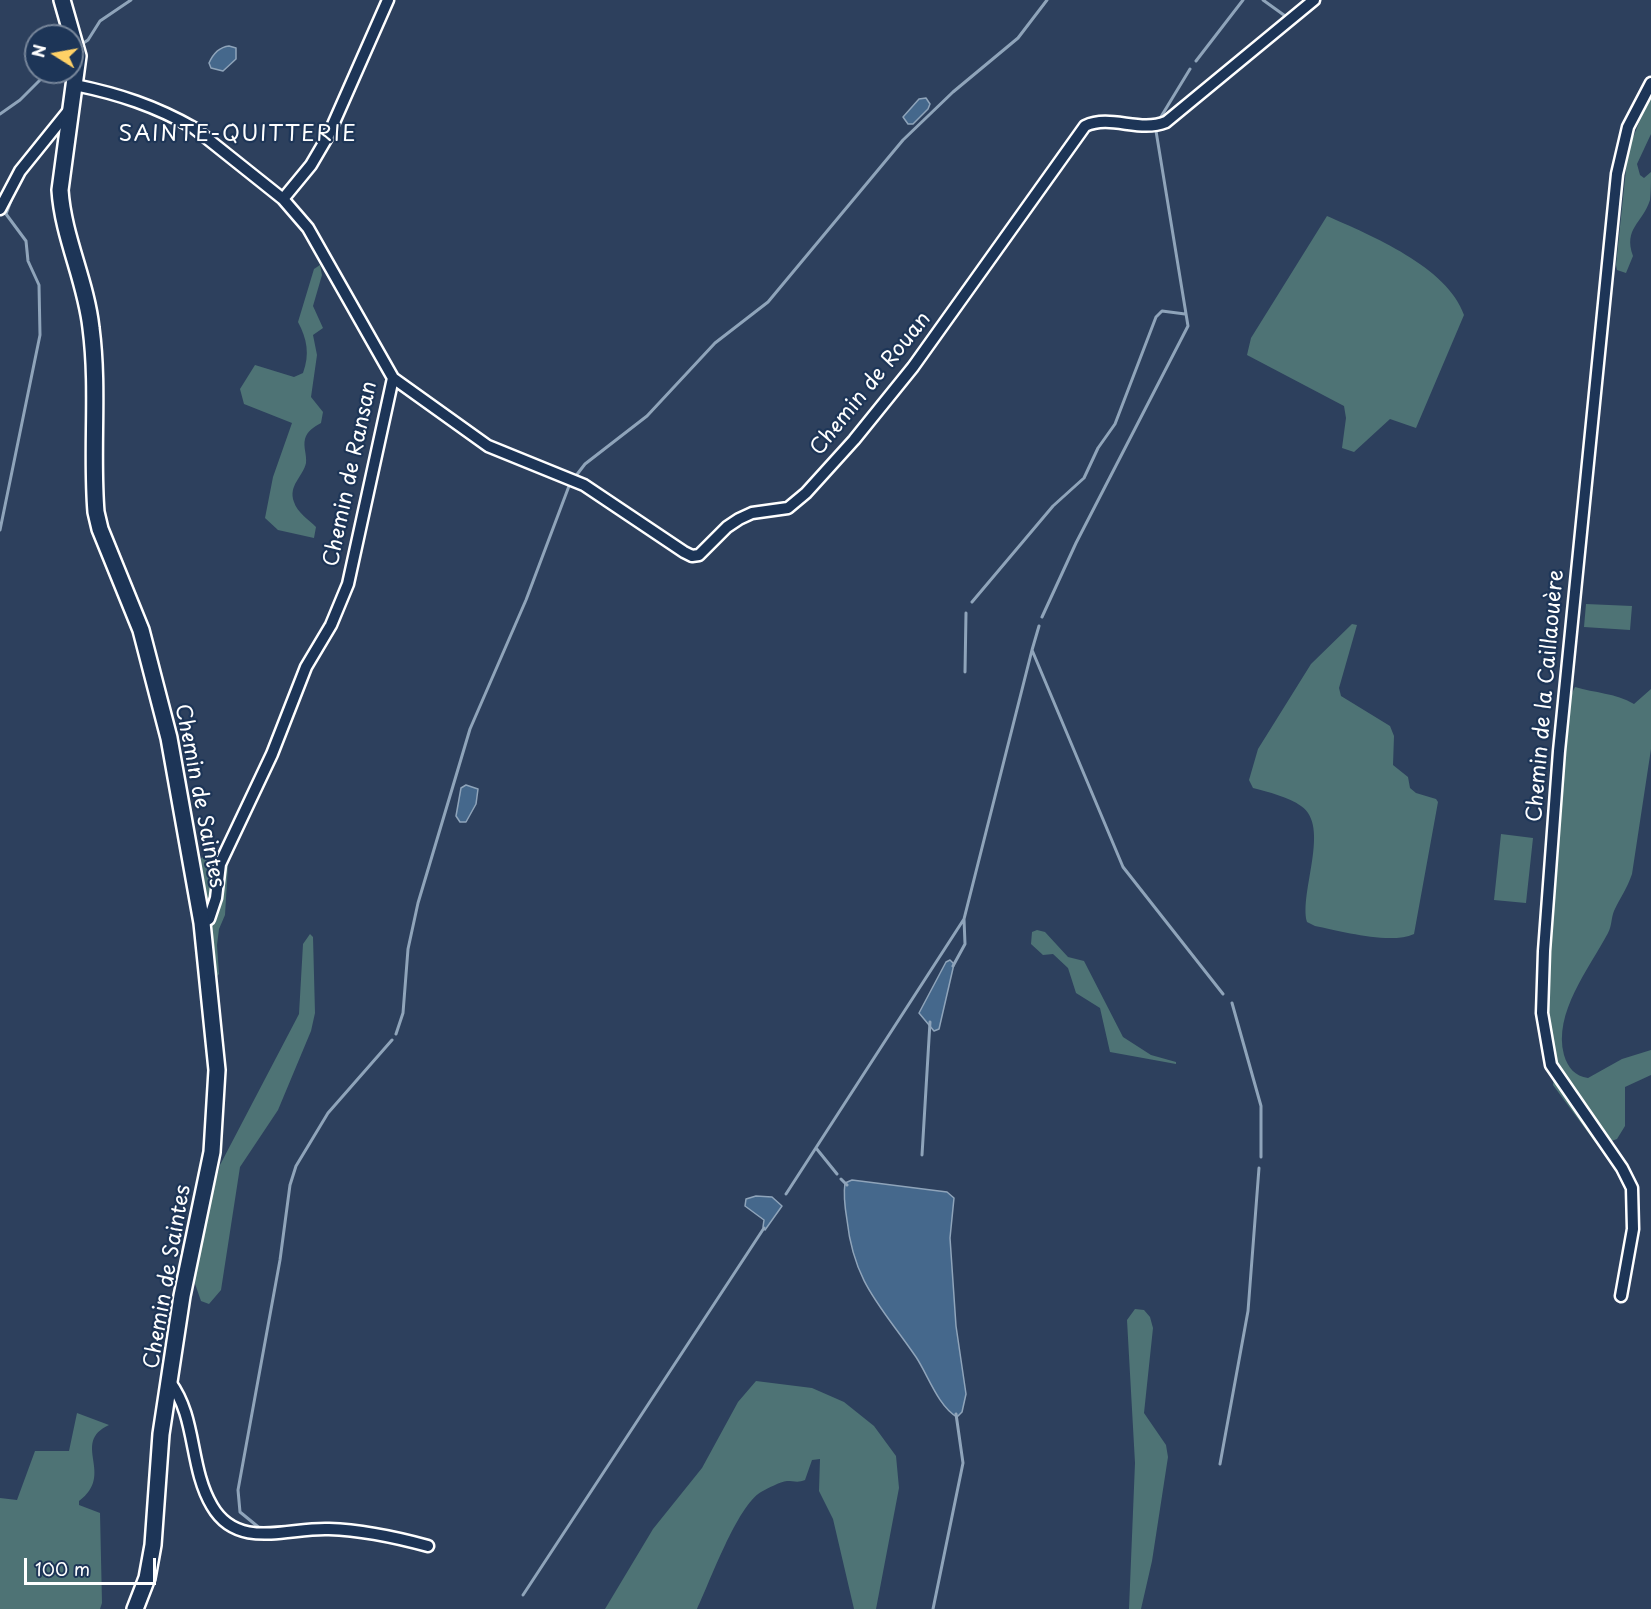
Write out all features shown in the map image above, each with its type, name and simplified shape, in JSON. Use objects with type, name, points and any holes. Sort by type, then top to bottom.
[{"type":"street","name":"Chemin de Saintes","points":[[62,0],[78,56],[61,200],[91,326],[96,387],[96,512],[100,529],[141,630],[169,738],[201,923],[217,1070],[216,1109],[209,1172],[182,1296],[159,1458],[153,1545],[147,1578],[135,1609]]},
{"type":"street","points":[[284,200],[311,165],[328,136],[388,0]]},
{"type":"street","name":"Chemin de Rouan","points":[[393,378],[413,395],[488,446],[585,485],[684,552],[692,556],[699,555],[727,527],[739,519],[752,513],[788,508],[806,493],[854,440],[920,357],[1085,126],[1105,121],[1155,126],[1166,122],[1314,0]]},
{"type":"street","name":"Chemin de la Caillaouère","points":[[1621,1296],[1633,1229],[1632,1188],[1622,1168],[1551,1065],[1542,1013],[1543,961],[1562,727],[1617,174],[1628,127],[1651,82]]},
{"type":"street","name":"Chemin de Ransan","points":[[75,85],[130,98],[163,111],[194,128],[284,200],[316,240],[393,378],[348,584],[331,625],[306,667],[272,754],[224,855],[216,879],[213,909],[209,919],[201,923]]},
{"type":"street","points":[[0,209],[20,171],[72,106]]},
{"type":"street","points":[[170,1382],[182,1398],[203,1483],[211,1505],[222,1519],[254,1534],[326,1529],[380,1533],[428,1545]]},
{"type":"green space","points":[[1651,93],[1651,134],[1637,164],[1640,175],[1644,178],[1651,172],[1650,200],[1632,232],[1630,239],[1633,256],[1626,273],[1617,270],[1616,265],[1628,150]]},
{"type":"green space","points":[[1327,216],[1385,243],[1425,268],[1442,282],[1455,298],[1464,315],[1416,428],[1390,419],[1354,452],[1342,448],[1346,418],[1344,406],[1247,355],[1251,338]]},
{"type":"green space","points":[[320,265],[322,275],[313,306],[323,328],[313,335],[317,355],[311,397],[323,412],[321,423],[306,436],[304,445],[306,463],[293,491],[294,502],[298,509],[316,527],[314,538],[278,530],[265,518],[273,477],[292,423],[244,404],[240,389],[255,365],[294,377],[303,373],[306,347],[304,334],[298,322],[314,269]]},
{"type":"green space","points":[[1586,604],[1632,606],[1630,630],[1584,627]]},
{"type":"green space","points":[[1352,624],[1357,625],[1339,688],[1341,696],[1390,726],[1394,736],[1393,765],[1408,777],[1410,788],[1416,793],[1436,799],[1438,802],[1414,934],[1404,937],[1365,936],[1315,926],[1307,922],[1307,894],[1314,844],[1310,815],[1291,800],[1253,788],[1249,780],[1258,749],[1311,664]]},
{"type":"green space","points":[[1575,687],[1612,695],[1634,704],[1651,689],[1651,749],[1632,874],[1614,911],[1608,933],[1568,1007],[1562,1039],[1564,1055],[1570,1067],[1579,1075],[1588,1078],[1622,1059],[1651,1050],[1651,1075],[1625,1087],[1625,1126],[1617,1139],[1598,1146],[1553,1085],[1556,1063],[1548,1012],[1550,953],[1570,697]]},
{"type":"green space","points":[[1501,834],[1533,838],[1526,903],[1494,900]]},
{"type":"green space","points":[[214,853],[228,865],[225,915],[219,929],[217,945],[219,974],[214,979],[199,860],[206,854]]},
{"type":"green space","points":[[1037,930],[1045,932],[1068,957],[1084,961],[1123,1037],[1151,1055],[1176,1062],[1176,1064],[1110,1052],[1100,1008],[1076,993],[1068,968],[1053,954],[1043,955],[1031,944],[1032,932]]},
{"type":"green space","points":[[310,934],[313,937],[315,1013],[311,1031],[278,1110],[240,1167],[221,1290],[209,1304],[201,1301],[192,1275],[220,1165],[299,1014],[303,944]]},
{"type":"green space","points":[[1135,1309],[1144,1310],[1150,1317],[1153,1328],[1144,1413],[1166,1445],[1168,1457],[1152,1561],[1141,1609],[1129,1609],[1135,1463],[1127,1320]]},
{"type":"green space","points":[[756,1381],[812,1388],[844,1402],[874,1426],[896,1456],[899,1488],[876,1609],[854,1609],[833,1519],[819,1491],[820,1459],[812,1460],[805,1480],[787,1481],[770,1487],[752,1500],[734,1528],[697,1609],[605,1609],[653,1529],[702,1468],[738,1402]]},
{"type":"green space","points":[[77,1413],[109,1425],[98,1432],[93,1441],[94,1480],[89,1491],[79,1501],[79,1505],[100,1513],[102,1603],[100,1609],[0,1609],[0,1498],[17,1500],[35,1451],[69,1451]]},
{"type":"water","points":[[229,46],[236,48],[236,59],[223,71],[211,68],[209,63],[215,54],[220,49]]},
{"type":"water","points":[[926,98],[930,104],[928,109],[913,124],[908,124],[903,117],[919,99]]},
{"type":"water","points":[[466,785],[478,789],[476,804],[466,822],[460,822],[456,816],[461,788]]},
{"type":"water","points":[[950,960],[954,964],[939,1029],[934,1031],[919,1013],[946,962]]},
{"type":"water","points":[[852,1180],[947,1192],[954,1198],[950,1238],[956,1326],[966,1394],[962,1412],[957,1417],[944,1406],[916,1357],[881,1309],[863,1278],[851,1242],[845,1206],[845,1183]]},
{"type":"water","points":[[756,1196],[772,1197],[782,1206],[765,1230],[764,1220],[745,1206],[746,1199]]},
{"type":"waterway","points":[[84,43],[100,21],[131,0]]},
{"type":"waterway","points":[[575,477],[585,464],[647,416],[715,343],[768,302],[903,140],[953,92],[1018,38],[1047,0]]},
{"type":"waterway","points":[[1196,61],[1243,0]]},
{"type":"waterway","points":[[1263,0],[1288,18]]},
{"type":"waterway","points":[[1159,120],[1190,69]]},
{"type":"waterway","points":[[0,114],[20,100],[36,84]]},
{"type":"waterway","points":[[1042,617],[1076,543],[1188,326],[1156,131]]},
{"type":"waterway","points":[[0,530],[40,335],[39,285],[28,261],[26,241],[6,214],[12,198]]},
{"type":"waterway","points":[[972,602],[1053,506],[1084,478],[1098,448],[1115,424],[1156,317],[1162,311],[1185,314]]},
{"type":"waterway","points":[[396,1034],[403,1013],[408,949],[418,903],[470,729],[526,600],[569,486]]},
{"type":"waterway","points":[[965,672],[966,613]]},
{"type":"waterway","points":[[1039,626],[1032,650],[1123,867],[1223,994]]},
{"type":"waterway","points":[[786,1194],[964,919],[1032,650]]},
{"type":"waterway","points":[[953,966],[965,944],[964,919]]},
{"type":"waterway","points":[[1232,1003],[1261,1106],[1261,1157]]},
{"type":"waterway","points":[[922,1155],[930,1022]]},
{"type":"waterway","points":[[262,1530],[240,1512],[238,1490],[280,1260],[290,1185],[296,1166],[328,1113],[392,1040]]},
{"type":"waterway","points":[[816,1148],[837,1174]]},
{"type":"waterway","points":[[1220,1464],[1248,1311],[1259,1168]]},
{"type":"waterway","points":[[841,1179],[847,1185]]},
{"type":"waterway","points":[[523,1595],[764,1228]]},
{"type":"waterway","points":[[933,1609],[963,1463],[956,1414]]},
{"type":"district","name":"SAINTE-QUITTERIE","points":[[238,135]]}]
